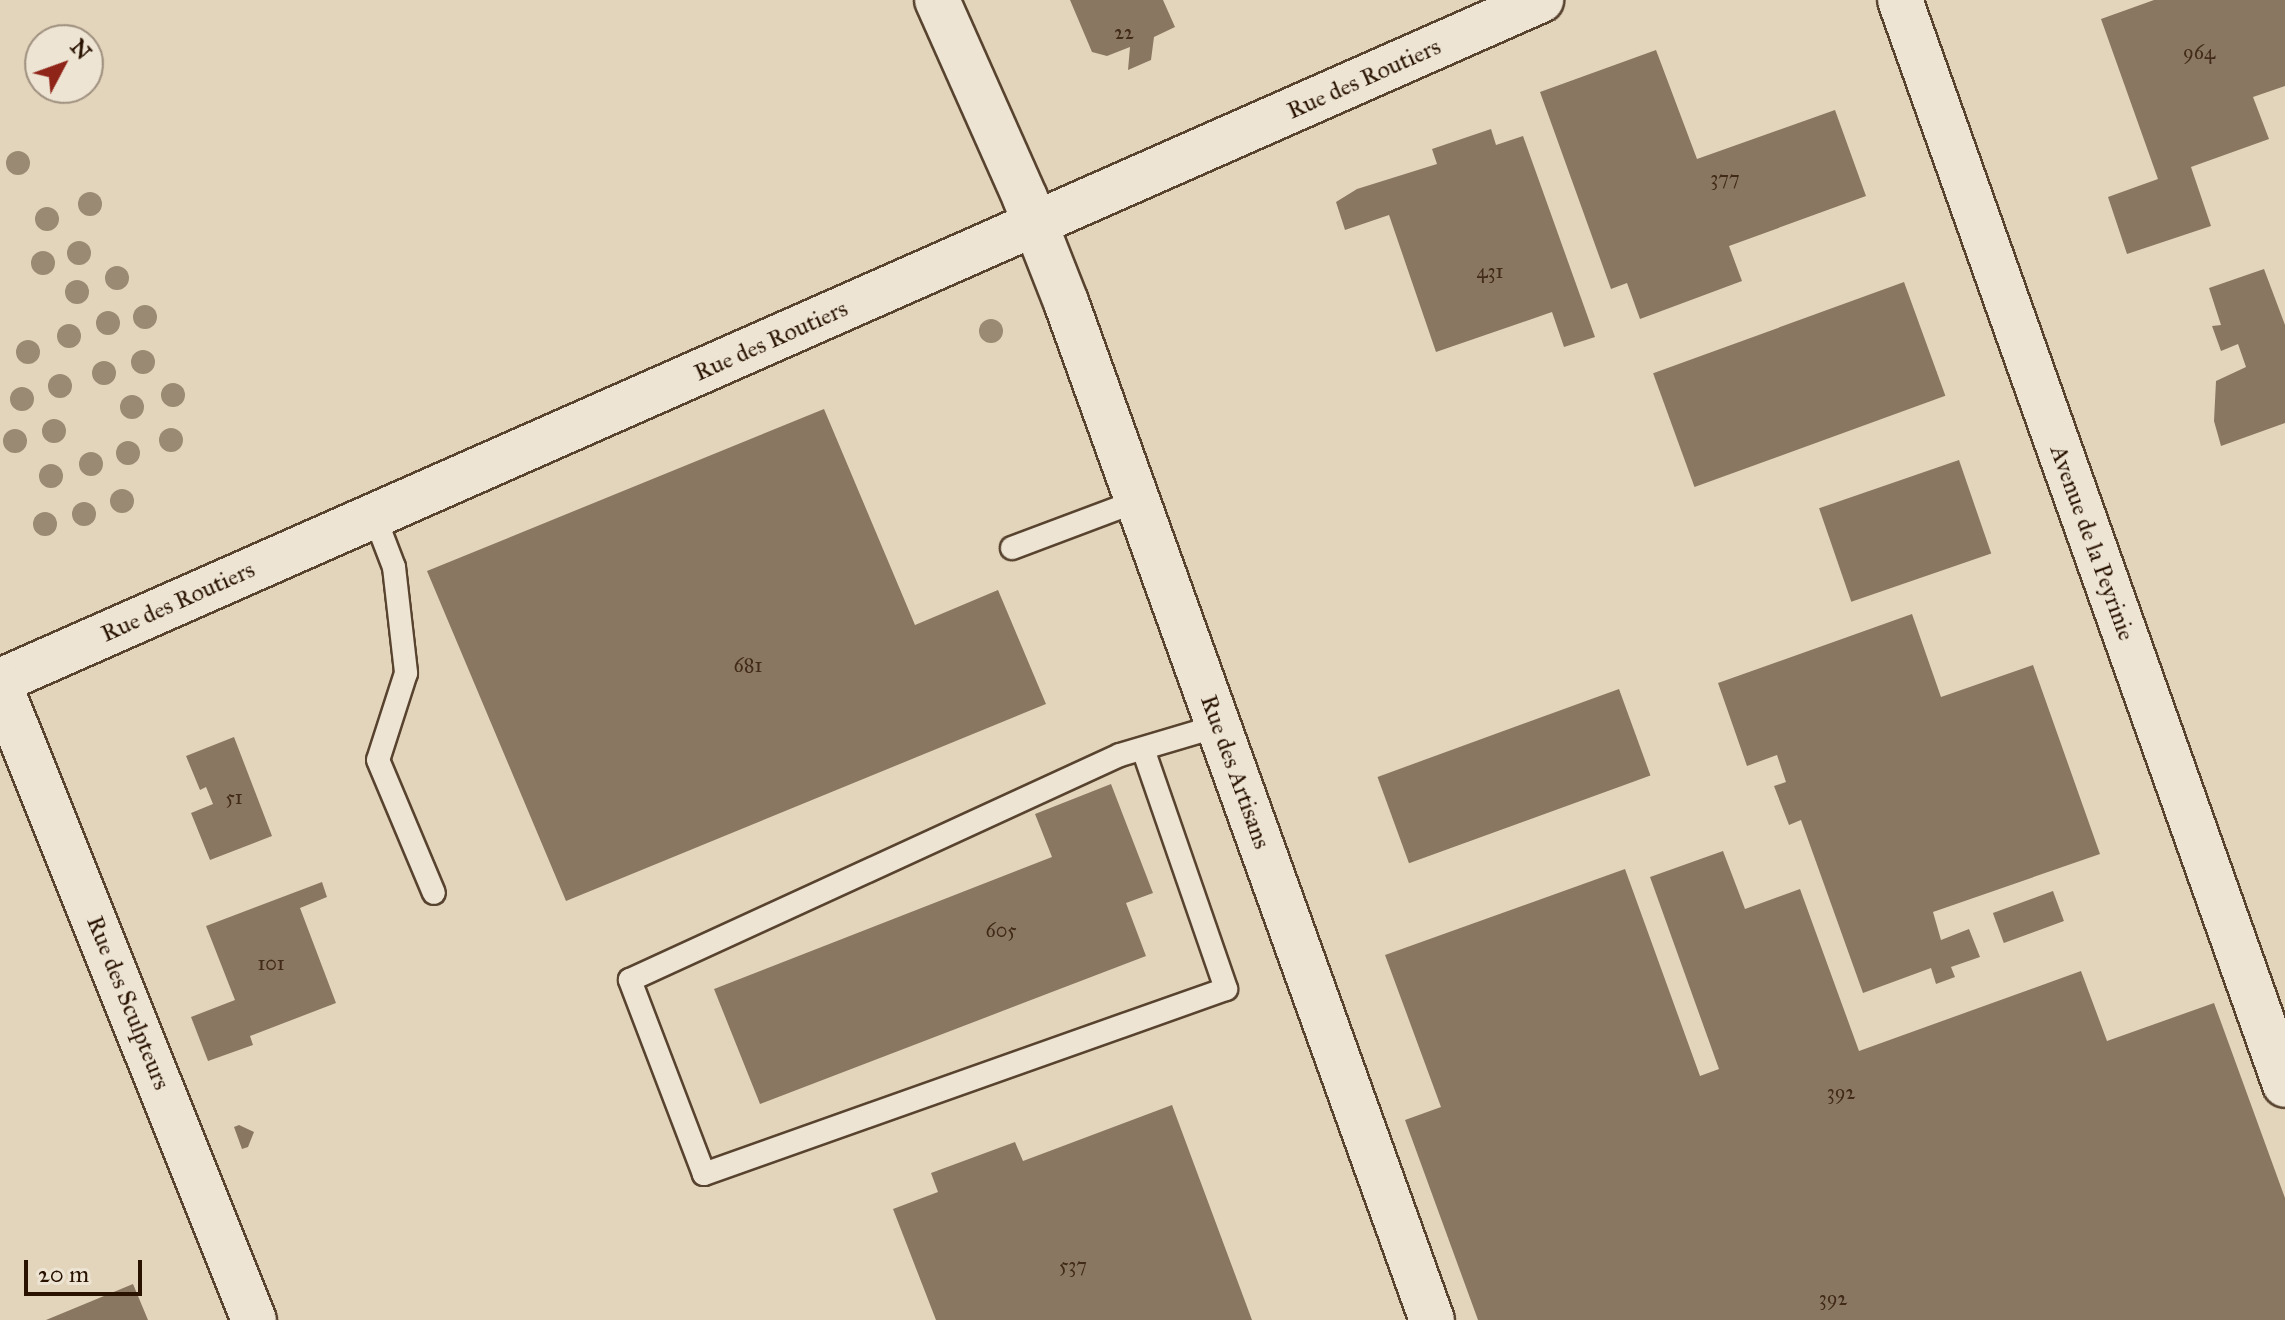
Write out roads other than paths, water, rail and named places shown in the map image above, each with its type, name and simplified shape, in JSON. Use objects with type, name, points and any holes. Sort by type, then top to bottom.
[{"type":"street","name":"Rue des Artisans","points":[[937,0],[1036,225],[1432,1320]]},
{"type":"street","name":"Rue des Routiers","points":[[0,684],[374,515],[1541,0]]},
{"type":"street","name":"Avenue de la Peyrinie","points":[[1900,0],[2285,1085]]},
{"type":"street","name":"Rue des Sculpteurs","points":[[0,684],[254,1320]]},
{"type":"lane","points":[[1012,548],[1137,501]]},
{"type":"lane","points":[[374,515],[394,567],[406,673],[378,760],[434,893]]},
{"type":"lane","points":[[1143,749],[1226,989],[704,1174],[630,980],[1120,755],[1218,726]]}]
